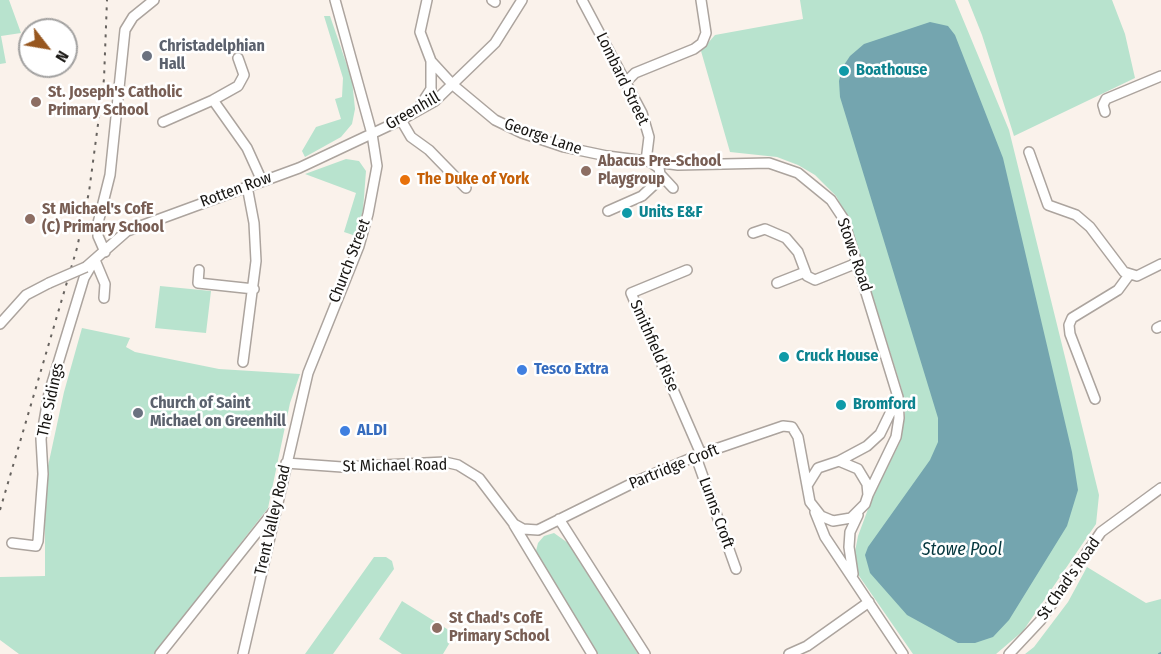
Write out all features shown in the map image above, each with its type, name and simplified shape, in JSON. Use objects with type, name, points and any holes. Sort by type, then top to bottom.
[{"type":"street","points":[[105,252],[98,236],[98,223],[111,175],[125,30],[133,17],[154,0]]},
{"type":"street","name":"Church Street","points":[[306,386],[308,373],[359,246],[369,214],[377,166],[372,134],[335,0]]},
{"type":"street","points":[[414,113],[431,89],[431,61],[421,37],[421,19],[427,0]]},
{"type":"street","name":"Greenhill","points":[[372,134],[435,101],[453,85],[495,43],[522,0]]},
{"type":"street","name":"Lombard Street","points":[[582,0],[646,124],[649,137],[648,161]]},
{"type":"street","points":[[626,82],[635,73],[694,49],[702,43],[706,24],[700,0]]},
{"type":"street","points":[[164,122],[238,86],[244,75],[237,58]]},
{"type":"street","name":"George Lane","points":[[431,61],[453,85],[495,120],[522,133],[586,152],[648,161]]},
{"type":"street","points":[[1105,112],[1103,105],[1106,99],[1161,76]]},
{"type":"street","points":[[213,100],[247,148],[262,181]]},
{"type":"street","points":[[401,120],[411,137],[429,150],[466,188]]},
{"type":"street","name":"Rotten Row","points":[[0,324],[26,295],[86,267],[127,231],[299,168],[372,134]]},
{"type":"street","points":[[1029,152],[1048,205],[1076,214],[1090,227],[1121,269],[1129,275],[1137,276],[1161,264]]},
{"type":"street","points":[[648,161],[658,168],[660,174],[673,188]]},
{"type":"street","name":"Stowe Road","points":[[648,161],[678,165],[769,163],[798,173],[821,189],[843,218],[898,397],[899,418],[896,437],[868,495]]},
{"type":"street","points":[[608,211],[642,196],[657,182],[660,174]]},
{"type":"street","points":[[243,362],[254,289],[254,223],[247,186]]},
{"type":"street","points":[[753,233],[765,229],[786,238],[798,252],[807,276],[815,280],[857,263]]},
{"type":"street","points":[[95,260],[105,284],[104,298]]},
{"type":"street","name":"The Sidings","points":[[12,543],[39,546],[43,474],[41,439],[49,393],[84,278],[95,260]]},
{"type":"street","points":[[199,270],[198,283],[254,289]]},
{"type":"street","name":"Smithfield Rise","points":[[687,270],[631,293],[698,455]]},
{"type":"street","points":[[777,283],[805,272]]},
{"type":"street","points":[[1095,399],[1070,334],[1069,324],[1072,318],[1118,290],[1129,275]]},
{"type":"street","name":"Trent Valley Road","points":[[243,654],[286,463],[306,386]]},
{"type":"street","points":[[808,484],[812,476],[823,466],[839,461],[867,446],[880,434],[898,397]]},
{"type":"street","name":"Partridge Croft","points":[[559,519],[698,455],[783,426],[792,427],[803,453]]},
{"type":"street","points":[[803,453],[811,462],[823,466]]},
{"type":"street","points":[[803,453],[808,493],[825,537],[853,575],[903,654]]},
{"type":"street","name":"Lunns Croft","points":[[698,455],[736,569]]},
{"type":"street","points":[[839,461],[858,469],[865,477],[868,495],[850,532],[849,547],[853,575]]},
{"type":"street","name":"St Michael Road","points":[[286,463],[342,467],[445,462],[458,465],[479,478],[514,524],[592,654]]},
{"type":"street","name":"St Chad's Road","points":[[1009,654],[1040,621],[1101,532],[1161,488]]},
{"type":"street","points":[[814,509],[821,516],[833,521],[851,518],[859,513]]},
{"type":"street","points":[[160,654],[275,511]]},
{"type":"street","points":[[514,524],[523,529],[538,530],[559,519],[645,654]]},
{"type":"street","points":[[789,654],[807,646],[869,602]]},
{"type":"street","points":[[801,654],[807,646]]},
{"type":"green space","points":[[0,0],[9,0],[18,25],[18,33],[1,36],[6,63],[0,64]]},
{"type":"green space","name":"Stowe Pool","points":[[800,0],[955,0],[1009,130],[1099,495],[1096,524],[1023,631],[996,654],[913,654],[857,573],[854,557],[858,536],[871,501],[900,442],[905,413],[902,390],[849,220],[836,196],[815,175],[798,165],[777,157],[730,152],[701,51],[715,35],[803,19]]},
{"type":"green space","points":[[968,0],[1112,0],[1125,34],[1135,78],[1014,136],[982,35]]},
{"type":"green space","points":[[324,16],[330,16],[352,80],[355,109],[352,124],[341,137],[305,157],[302,151],[316,127],[341,119],[335,99],[342,97],[343,78]]},
{"type":"green space","points":[[346,159],[359,161],[366,171],[363,210],[356,236],[344,232],[356,193],[305,174]]},
{"type":"green space","points":[[160,286],[211,291],[206,333],[155,328]]},
{"type":"green space","points":[[82,328],[130,338],[126,347],[135,352],[219,369],[300,374],[290,403],[268,508],[154,654],[19,654],[0,640],[0,577],[45,576],[45,480],[64,392]]},
{"type":"green space","points":[[554,533],[568,543],[638,654],[597,654],[540,562],[536,551],[538,543],[544,536]]},
{"type":"green space","points":[[374,557],[386,557],[392,561],[394,569],[333,654],[305,654]]},
{"type":"green space","points":[[1087,567],[1146,603],[1161,599],[1161,654],[1025,654],[1034,647],[1068,602]]},
{"type":"green space","points":[[402,601],[455,634],[443,654],[402,654],[379,639]]},
{"type":"water","name":"Stowe Pool","points":[[930,22],[948,26],[955,35],[1003,158],[1072,452],[1078,490],[1067,526],[1009,620],[993,637],[975,643],[958,643],[907,615],[870,573],[865,555],[868,547],[930,460],[938,442],[938,418],[840,97],[839,81],[842,68],[850,56],[864,44]]},
{"type":"railway","points":[[0,510],[77,248],[89,192],[104,79],[107,0]]},
{"type":"place","name":"Christadelphian Hall","points":[[147,56]]},
{"type":"place","name":"Boathouse","points":[[844,71]]},
{"type":"place","name":"St. Joseph's Catholic Primary School","points":[[36,102]]},
{"type":"place","name":"Abacus Pre-School Playgroup","points":[[586,171]]},
{"type":"place","name":"The Duke of York","points":[[405,180]]},
{"type":"place","name":"Units E&F","points":[[627,213]]},
{"type":"place","name":"St Michael's CofE (C) Primary School","points":[[30,219]]},
{"type":"place","name":"Cruck House","points":[[784,357]]},
{"type":"place","name":"Tesco Extra","points":[[522,370]]},
{"type":"place","name":"Bromford","points":[[841,405]]},
{"type":"place","name":"Church of Saint Michael on Greenhill","points":[[138,413]]},
{"type":"place","name":"ALDI","points":[[345,431]]},
{"type":"place","name":"St Chad's CofE Primary School","points":[[437,628]]}]
